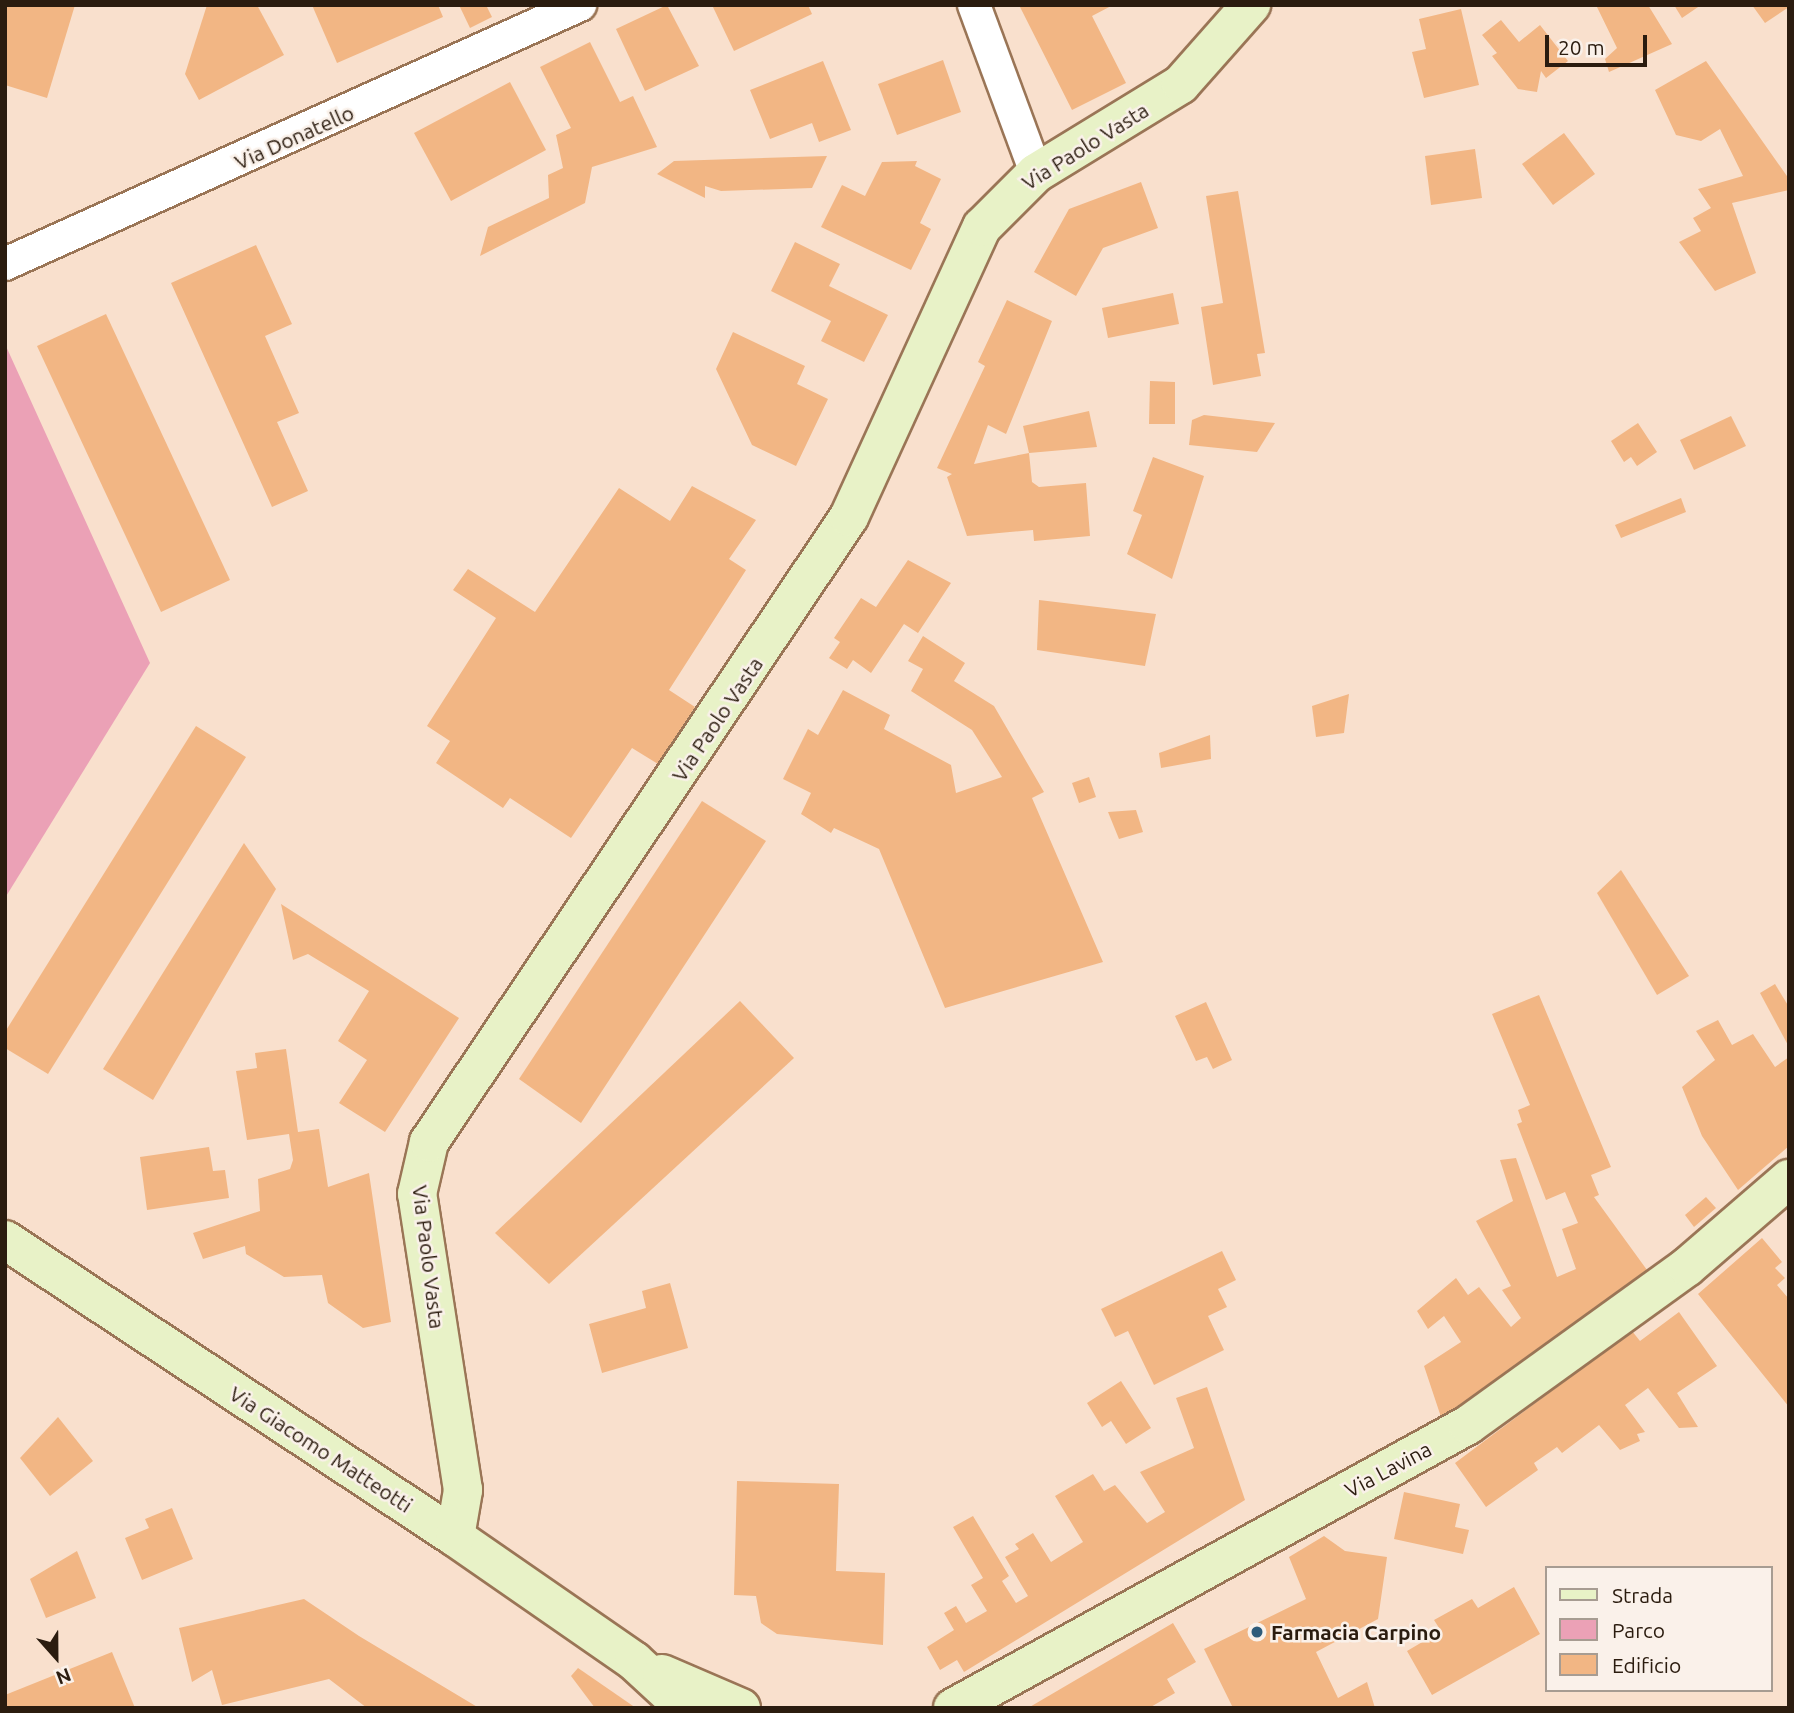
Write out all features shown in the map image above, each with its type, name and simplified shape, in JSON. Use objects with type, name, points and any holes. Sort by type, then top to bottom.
[{"type":"street","name":"Via Donatello","points":[[5,264],[580,5]]},
{"type":"street","points":[[974,5],[1036,173]]},
{"type":"street","name":"Via Paolo Vasta","points":[[455,1537],[463,1490],[417,1194],[420,1163],[849,517],[982,227],[1036,173],[1181,84],[1251,5]]},
{"type":"street","name":"Via Lavina","points":[[953,1708],[1468,1426],[1687,1267],[1789,1179]]},
{"type":"street","name":"Via Giacomo Matteotti","points":[[5,1240],[455,1537],[634,1661]]},
{"type":"street","points":[[634,1661],[685,1708]]},
{"type":"street","points":[[634,1661],[741,1708]]},
{"type":"green space","points":[[5,344],[150,663],[5,898]]},
{"type":"building","points":[[5,5],[75,5],[47,98],[5,85]]},
{"type":"building","points":[[207,5],[257,5],[284,55],[199,100],[185,74]]},
{"type":"building","points":[[312,5],[438,5],[443,17],[337,63]]},
{"type":"building","points":[[459,5],[486,5],[492,17],[470,28]]},
{"type":"building","points":[[667,5],[699,66],[645,91],[616,29]]},
{"type":"building","points":[[712,5],[808,5],[812,14],[734,51]]},
{"type":"building","points":[[1019,5],[1113,5],[1092,16],[1126,83],[1072,110]]},
{"type":"building","points":[[1596,5],[1648,5],[1672,44],[1609,72],[1605,59],[1617,48]]},
{"type":"building","points":[[1674,5],[1701,5],[1682,18]]},
{"type":"building","points":[[1752,5],[1789,5],[1789,7],[1765,23]]},
{"type":"building","points":[[1461,9],[1479,85],[1424,98],[1412,52],[1426,49],[1419,19]]},
{"type":"building","points":[[1501,20],[1519,42],[1540,25],[1568,61],[1546,78],[1541,71],[1537,92],[1518,89],[1492,56],[1497,53],[1482,35]]},
{"type":"building","points":[[590,42],[620,102],[633,96],[657,147],[592,167],[585,203],[480,256],[488,227],[549,198],[548,175],[563,168],[556,135],[571,128],[540,67]]},
{"type":"building","points":[[943,60],[961,112],[897,135],[878,84]]},
{"type":"building","points":[[823,61],[851,130],[819,142],[812,123],[770,139],[750,90]]},
{"type":"building","points":[[1706,61],[1789,179],[1789,190],[1732,203],[1756,273],[1715,291],[1679,242],[1701,231],[1693,218],[1711,208],[1698,189],[1743,176],[1720,129],[1701,141],[1676,135],[1655,90]]},
{"type":"building","points":[[510,82],[546,150],[451,201],[414,133]]},
{"type":"building","points":[[1564,133],[1595,174],[1553,205],[1522,164]]},
{"type":"building","points":[[1475,149],[1482,198],[1431,205],[1425,156]]},
{"type":"building","points":[[827,156],[812,188],[721,191],[705,186],[705,198],[657,174],[674,161]]},
{"type":"building","points":[[917,161],[915,166],[941,179],[920,223],[931,229],[911,270],[821,227],[842,185],[865,196],[882,162]]},
{"type":"building","points":[[1141,182],[1158,228],[1103,248],[1076,296],[1034,272],[1069,209]]},
{"type":"building","points":[[1238,191],[1265,353],[1257,354],[1261,376],[1213,385],[1201,307],[1223,303],[1206,196]]},
{"type":"building","points":[[795,242],[840,264],[829,286],[888,315],[864,362],[821,341],[831,321],[771,291]]},
{"type":"building","points":[[256,245],[292,324],[265,336],[299,413],[277,422],[308,491],[272,507],[171,283]]},
{"type":"building","points":[[1173,293],[1179,324],[1108,338],[1102,308]]},
{"type":"building","points":[[1007,300],[1052,321],[1006,434],[988,425],[974,464],[1029,453],[1032,482],[1039,487],[1086,483],[1090,536],[1034,541],[1033,530],[967,536],[947,477],[952,474],[937,468],[985,366],[978,362]]},
{"type":"building","points":[[106,314],[230,580],[161,612],[37,346]]},
{"type":"building","points":[[733,332],[805,366],[797,384],[828,399],[796,466],[752,445],[716,369]]},
{"type":"building","points":[[1150,381],[1175,382],[1175,424],[1149,424]]},
{"type":"building","points":[[1089,411],[1097,447],[1029,453],[1023,426]]},
{"type":"building","points":[[1204,415],[1275,423],[1257,452],[1189,445],[1192,420]]},
{"type":"building","points":[[1731,416],[1746,446],[1694,470],[1680,440]]},
{"type":"building","points":[[1638,423],[1657,452],[1637,466],[1631,457],[1624,462],[1611,441]]},
{"type":"building","points":[[1153,457],[1204,476],[1172,579],[1127,554],[1142,515],[1133,511]]},
{"type":"building","points":[[692,486],[756,520],[729,559],[746,570],[669,690],[695,707],[658,764],[632,748],[571,838],[510,798],[503,808],[436,763],[450,741],[427,726],[496,618],[453,590],[468,569],[535,612],[619,488],[670,521]]},
{"type":"building","points":[[1681,498],[1686,512],[1621,538],[1615,525]]},
{"type":"building","points":[[908,560],[951,583],[918,633],[904,624],[871,673],[853,660],[847,669],[829,658],[840,642],[834,638],[861,598],[876,607]]},
{"type":"building","points":[[1039,600],[1156,614],[1145,666],[1037,650]]},
{"type":"building","points":[[923,636],[965,663],[954,681],[994,706],[1044,792],[1032,798],[1103,962],[945,1008],[879,849],[834,828],[831,833],[801,814],[811,793],[783,779],[808,729],[818,735],[843,690],[890,715],[884,729],[951,765],[956,793],[1002,777],[972,730],[911,691],[923,669],[908,661]]},
{"type":"building","points":[[1349,694],[1344,733],[1316,737],[1312,706]]},
{"type":"building","points":[[196,726],[246,757],[48,1074],[5,1048],[5,1032]]},
{"type":"building","points":[[1210,735],[1211,759],[1161,768],[1159,753]]},
{"type":"building","points":[[1089,777],[1096,797],[1079,803],[1072,783]]},
{"type":"building","points":[[702,801],[766,841],[581,1123],[519,1079]]},
{"type":"building","points":[[1136,810],[1143,832],[1119,839],[1108,812]]},
{"type":"building","points":[[244,843],[276,889],[153,1100],[103,1069]]},
{"type":"building","points":[[1621,870],[1689,976],[1657,995],[1597,893]]},
{"type":"building","points":[[281,904],[459,1018],[385,1132],[339,1103],[367,1060],[338,1041],[369,991],[308,954],[293,960]]},
{"type":"building","points":[[1775,984],[1789,1007],[1789,1047],[1760,993]]},
{"type":"building","points":[[1539,995],[1611,1167],[1591,1175],[1599,1195],[1594,1197],[1647,1270],[1514,1372],[1441,1417],[1424,1366],[1461,1342],[1444,1316],[1428,1329],[1417,1311],[1456,1278],[1468,1295],[1479,1287],[1511,1327],[1521,1318],[1502,1290],[1511,1286],[1476,1221],[1513,1201],[1500,1160],[1516,1158],[1557,1277],[1576,1269],[1562,1229],[1578,1223],[1565,1192],[1546,1200],[1517,1124],[1522,1122],[1518,1110],[1530,1105],[1492,1014]]},
{"type":"building","points":[[740,1001],[794,1058],[549,1284],[495,1233]]},
{"type":"building","points":[[1206,1002],[1232,1060],[1213,1069],[1207,1057],[1196,1061],[1175,1016]]},
{"type":"building","points":[[1718,1020],[1732,1045],[1753,1034],[1775,1067],[1789,1057],[1789,1146],[1738,1190],[1702,1136],[1682,1087],[1715,1060],[1696,1031]]},
{"type":"building","points":[[286,1049],[298,1132],[319,1129],[328,1187],[369,1173],[391,1322],[363,1328],[328,1303],[322,1275],[284,1277],[246,1254],[245,1246],[203,1259],[193,1233],[260,1211],[258,1179],[290,1169],[293,1160],[289,1134],[247,1140],[236,1071],[257,1068],[255,1053]]},
{"type":"building","points":[[209,1147],[213,1171],[225,1170],[229,1198],[147,1210],[140,1157]]},
{"type":"building","points":[[1706,1197],[1716,1208],[1694,1227],[1685,1215]]},
{"type":"building","points":[[1762,1238],[1782,1262],[1775,1268],[1785,1278],[1777,1285],[1789,1299],[1789,1407],[1698,1294]]},
{"type":"building","points":[[1222,1251],[1236,1280],[1218,1289],[1227,1307],[1208,1316],[1224,1350],[1154,1385],[1128,1331],[1115,1337],[1101,1309]]},
{"type":"building","points":[[670,1283],[688,1348],[602,1373],[589,1324],[646,1308],[642,1291]]},
{"type":"building","points":[[1679,1312],[1717,1366],[1677,1393],[1698,1427],[1679,1428],[1648,1388],[1625,1405],[1645,1432],[1637,1434],[1640,1441],[1620,1450],[1599,1425],[1562,1453],[1557,1447],[1534,1463],[1538,1470],[1486,1507],[1455,1463],[1632,1331],[1640,1341]]},
{"type":"building","points":[[1121,1381],[1151,1428],[1126,1444],[1111,1421],[1102,1427],[1087,1403]]},
{"type":"building","points":[[1207,1387],[1245,1500],[964,1672],[957,1660],[940,1670],[927,1647],[954,1630],[944,1613],[956,1606],[966,1623],[987,1611],[971,1585],[983,1578],[953,1527],[973,1516],[1009,1576],[1002,1581],[1016,1603],[1028,1596],[1005,1557],[1019,1549],[1015,1544],[1033,1533],[1051,1562],[1083,1542],[1055,1496],[1093,1474],[1104,1491],[1115,1485],[1147,1523],[1165,1512],[1140,1472],[1194,1448],[1176,1398]]},
{"type":"building","points":[[58,1417],[93,1461],[50,1496],[20,1458]]},
{"type":"building","points":[[737,1481],[839,1484],[836,1571],[885,1573],[883,1645],[777,1634],[761,1623],[756,1596],[734,1595]]},
{"type":"building","points":[[1404,1492],[1460,1504],[1455,1527],[1469,1530],[1463,1554],[1394,1539]]},
{"type":"building","points":[[172,1508],[193,1559],[142,1580],[125,1538],[149,1528],[145,1519]]},
{"type":"building","points":[[1324,1536],[1345,1551],[1387,1557],[1378,1619],[1316,1652],[1338,1698],[1367,1682],[1375,1708],[1233,1708],[1204,1649],[1306,1599],[1289,1557]]},
{"type":"building","points":[[77,1551],[96,1598],[46,1618],[30,1579]]},
{"type":"building","points":[[1514,1587],[1540,1634],[1432,1695],[1407,1651],[1441,1631],[1434,1620],[1472,1599],[1478,1608]]},
{"type":"building","points":[[304,1599],[359,1636],[479,1708],[367,1708],[329,1679],[222,1705],[212,1670],[192,1682],[179,1628]]},
{"type":"building","points":[[1173,1623],[1196,1662],[1167,1679],[1175,1693],[1149,1708],[1028,1708]]},
{"type":"building","points":[[112,1652],[135,1708],[5,1708],[5,1695]]},
{"type":"building","points":[[578,1668],[636,1708],[595,1708],[571,1676]]},
{"type":"place","name":"Farmacia Carpino","points":[[1257,1632]]}]
